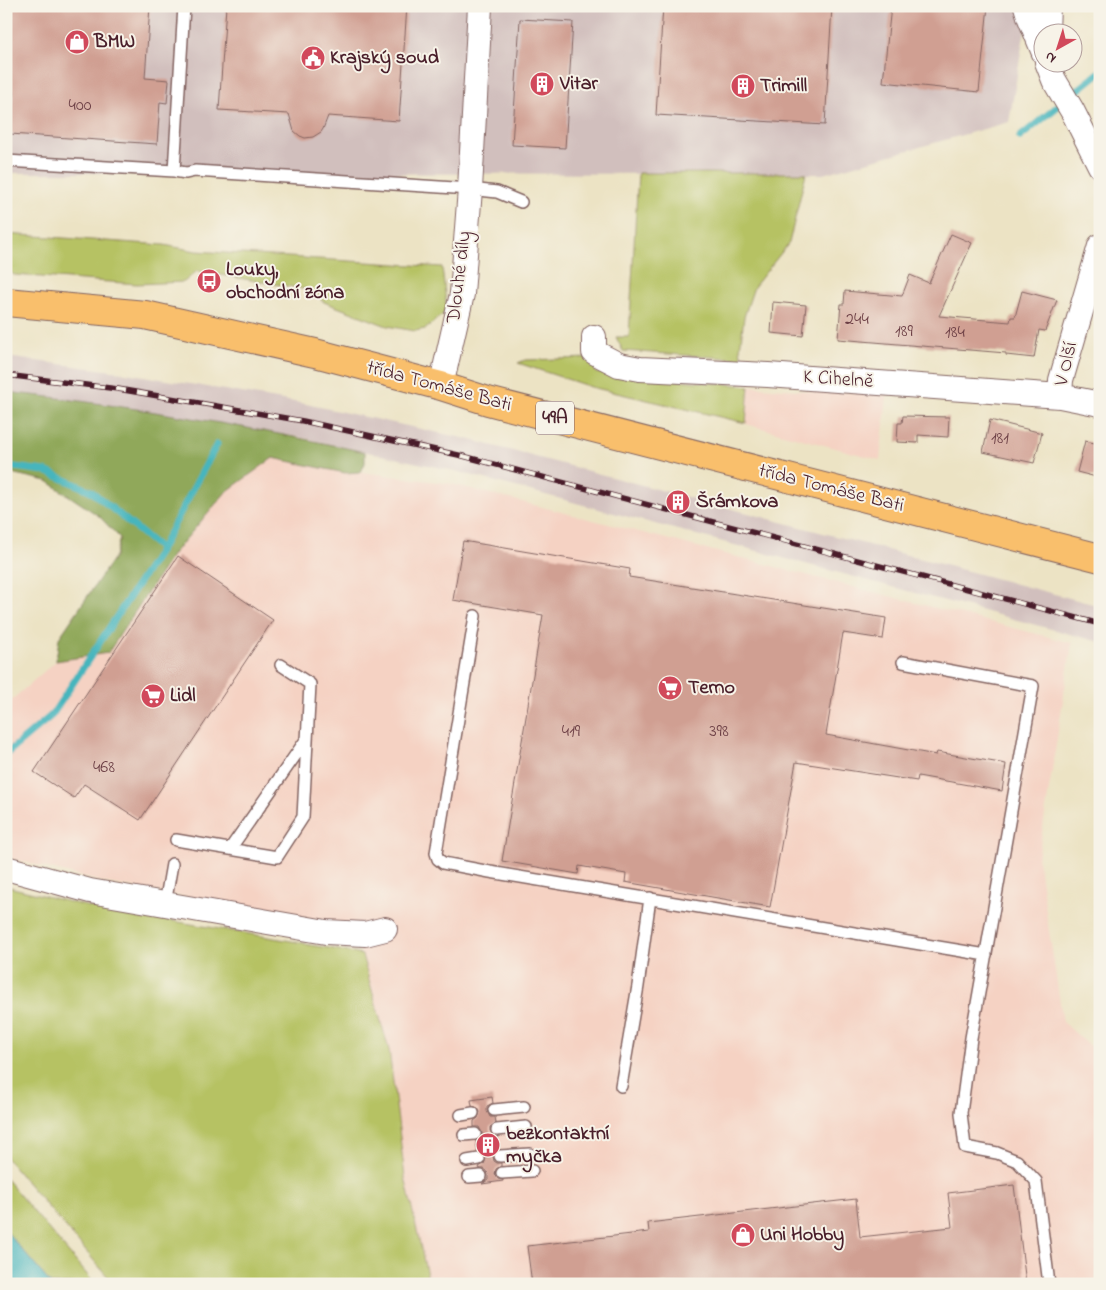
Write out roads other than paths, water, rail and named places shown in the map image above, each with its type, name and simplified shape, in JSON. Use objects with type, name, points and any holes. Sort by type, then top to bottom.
[{"type":"main road","name":"třída Tomáše Bati","points":[[6,302],[145,315],[315,353],[442,386],[488,401],[1100,558]]},
{"type":"street","name":"Dlouhé díly","points":[[442,386],[462,294],[480,6]]},
{"type":"street","points":[[1026,6],[1034,28]]},
{"type":"street","points":[[1047,22],[1048,6]]},
{"type":"street","points":[[1053,72],[1100,166]]},
{"type":"street","name":"V Olší","points":[[1060,396],[1061,380],[1100,246]]},
{"type":"street","name":"K Cihelně","points":[[594,337],[594,352],[619,365],[640,369],[778,376],[1060,396],[1100,404]]},
{"type":"street","points":[[6,868],[90,891],[326,932],[365,934],[385,929]]},
{"type":"lane","points":[[174,171],[184,6]]},
{"type":"lane","points":[[6,160],[186,173],[195,171],[470,178],[521,202]]},
{"type":"lane","points":[[475,616],[436,853],[438,859],[443,863],[986,955]]},
{"type":"lane","points":[[903,662],[1033,686],[971,1038],[960,1113],[965,1147],[997,1153],[1017,1160],[1036,1181],[1049,1284]]},
{"type":"lane","points":[[176,840],[277,857],[303,817],[310,684],[281,665]]},
{"type":"lane","points":[[230,849],[307,739]]},
{"type":"lane","points":[[165,904],[172,864]]},
{"type":"lane","points":[[621,1086],[638,986],[650,898]]},
{"type":"lane","points":[[494,1110],[524,1107]]},
{"type":"lane","points":[[497,1130],[526,1127]]},
{"type":"lane","points":[[500,1156],[530,1154]]},
{"type":"lane","points":[[502,1173],[532,1171]]},
{"type":"water","points":[[6,1231],[51,1284],[6,1284]]},
{"type":"waterway","points":[[1020,137],[1100,72]]},
{"type":"waterway","points":[[6,754],[52,715],[161,549],[217,444]]},
{"type":"waterway","points":[[6,466],[45,471],[91,491],[161,549]]},
{"type":"railway","points":[[6,375],[118,389],[303,421],[463,456],[1100,624]]},
{"type":"place","name":"BMW","points":[[77,42]]},
{"type":"place","name":"Krajský soud","points":[[313,58]]},
{"type":"place","name":"Vitar","points":[[542,84]]},
{"type":"place","name":"Trimill","points":[[743,86]]},
{"type":"place","name":"Louky, obchodní zóna","points":[[209,281]]},
{"type":"place","name":"Šrámkova","points":[[678,502]]},
{"type":"place","name":"Terno","points":[[670,688]]},
{"type":"place","name":"Lidl","points":[[153,696]]},
{"type":"place","name":"bezkontaktní myčka","points":[[488,1145]]},
{"type":"place","name":"Uni Hobby","points":[[743,1235]]}]
